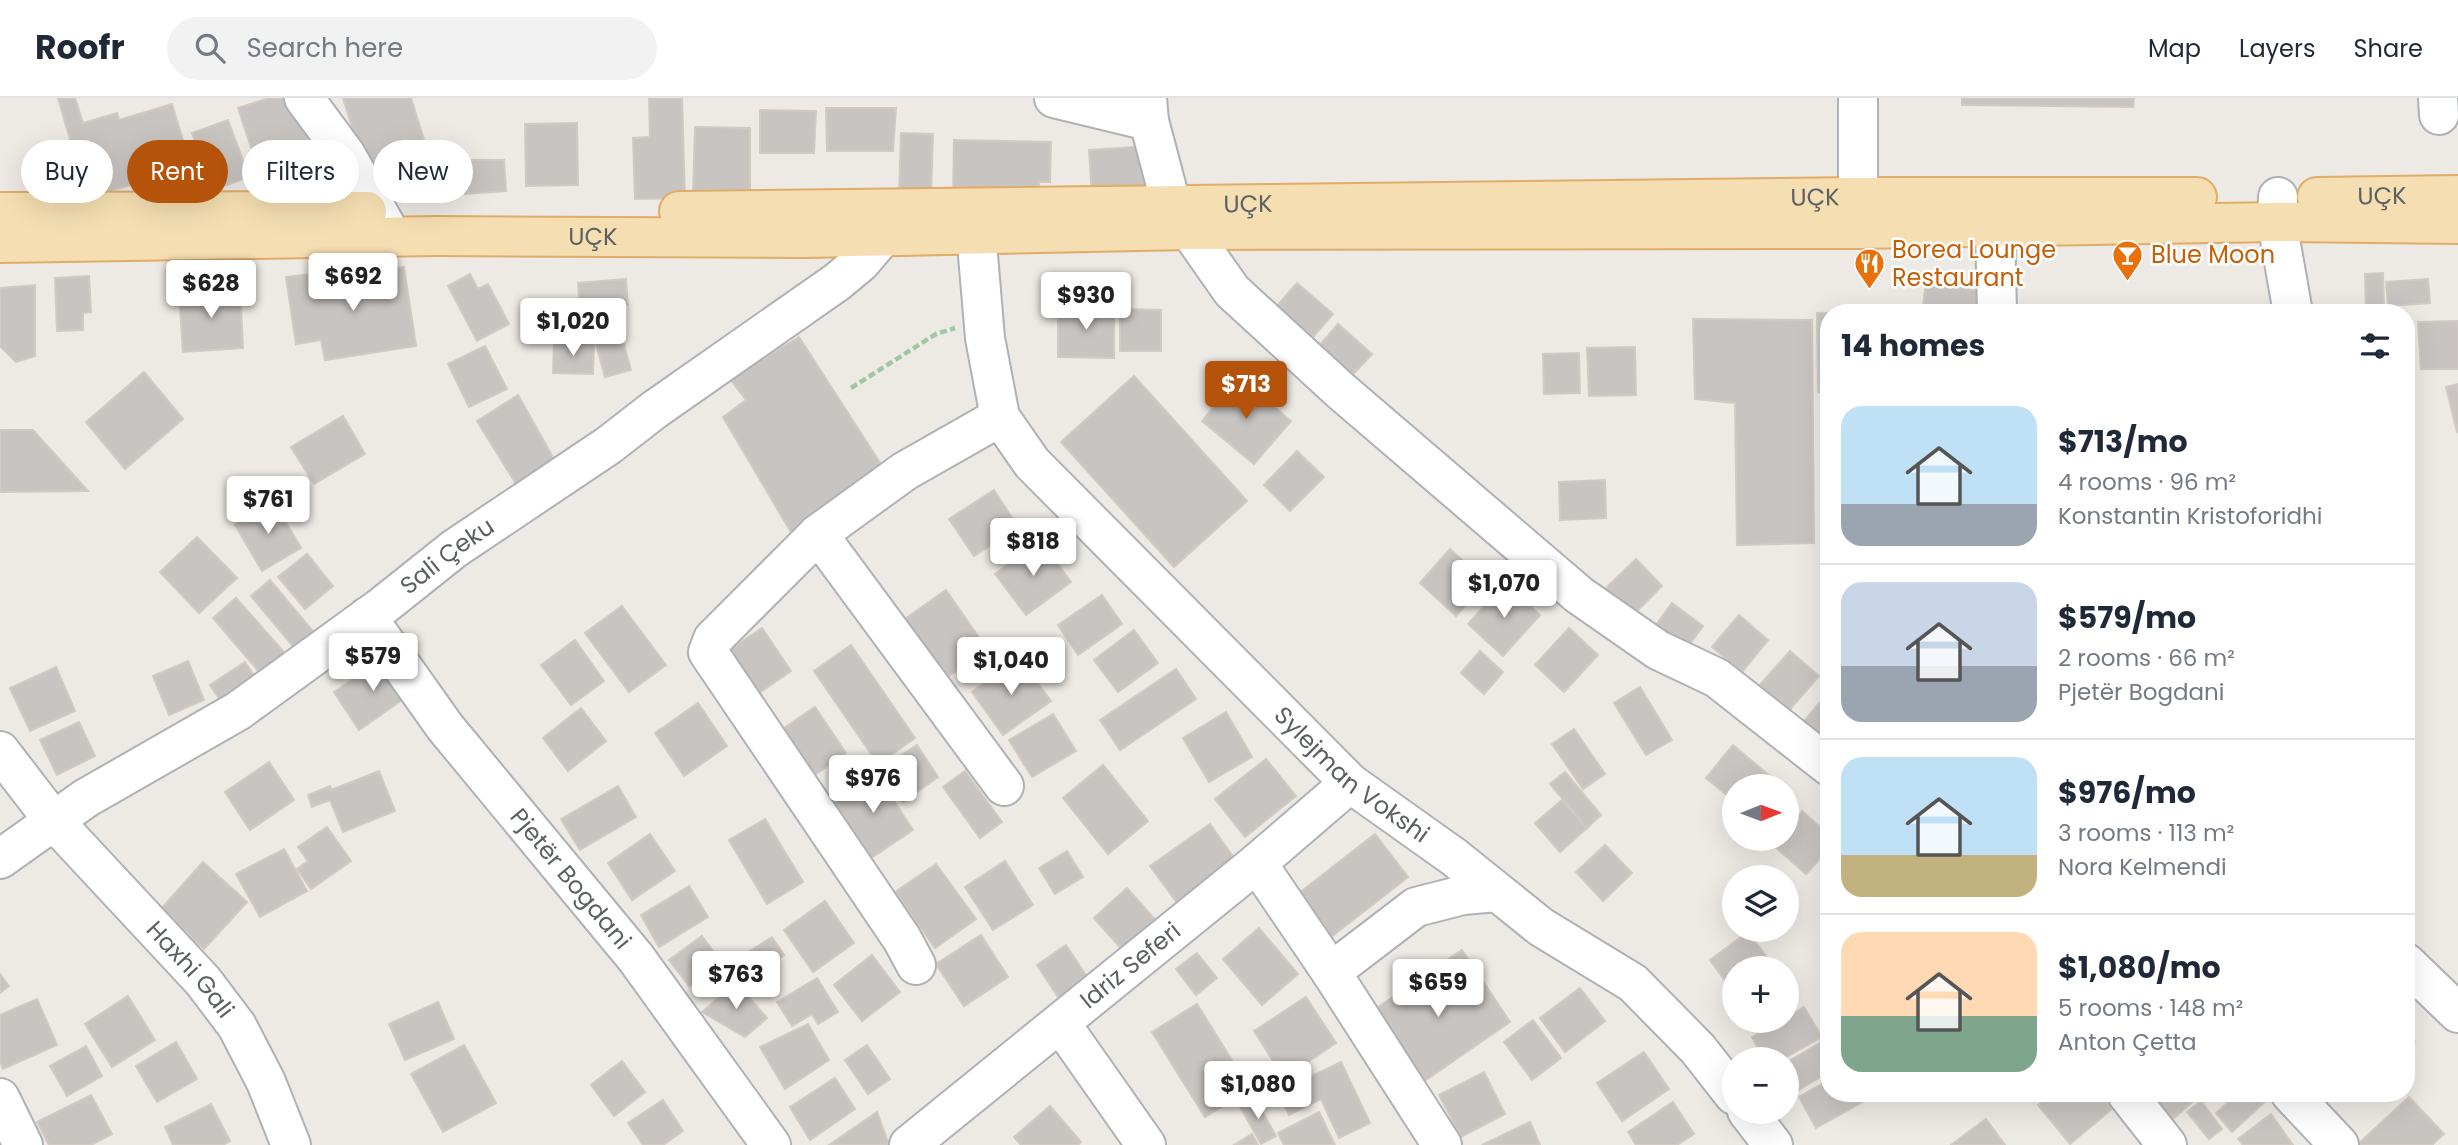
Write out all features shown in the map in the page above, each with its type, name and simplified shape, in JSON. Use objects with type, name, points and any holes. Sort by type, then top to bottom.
[{"type":"main road","name":"UÇK","points":[[1859,213],[1995,227],[2458,195]]},
{"type":"main road","name":"UÇK","points":[[0,212],[385,224],[2277,209],[2458,224]]},
{"type":"main road","name":"UÇK","points":[[0,243],[385,224]]},
{"type":"street","points":[[304,98],[346,155],[385,224]]},
{"type":"street","points":[[1054,98],[1148,109],[1180,217],[1232,290],[1341,391],[1579,595],[1658,650],[1717,678],[1820,759]]},
{"type":"street","points":[[1858,98],[1859,213]]},
{"type":"street","points":[[2277,209],[2292,304]]},
{"type":"street","name":"Sylejman Vokshi","points":[[974,221],[982,320],[1000,416],[1032,463],[1350,783],[1497,891],[1541,927],[1633,982],[1698,1049],[1722,1080]]},
{"type":"street","name":"Sali Çeku","points":[[0,859],[53,820],[237,711],[367,617],[454,549],[609,445],[676,394],[837,282],[861,262],[883,222]]},
{"type":"street","points":[[1995,227],[1997,304]]},
{"type":"street","points":[[916,965],[902,939],[708,652],[713,639],[818,534],[905,471],[1000,416]]},
{"type":"street","points":[[818,534],[1004,786]]},
{"type":"street","name":"Pjetër Bogdani","points":[[367,617],[445,727],[636,958],[771,1145]]},
{"type":"street","name":"Haxhi Gali","points":[[0,751],[53,820],[203,981],[237,1026],[266,1082],[280,1141]]},
{"type":"street","name":"Idriz Seferi","points":[[909,1145],[1061,1024],[1350,783]]},
{"type":"street","points":[[1257,863],[1442,1145]]},
{"type":"street","points":[[1331,972],[1416,907],[1463,895],[1497,891]]},
{"type":"street","points":[[2415,972],[2458,1013]]},
{"type":"street","points":[[1061,1024],[1146,1145]]},
{"type":"street","points":[[0,1098],[23,1145]]},
{"type":"street","points":[[2133,1102],[2166,1145]]},
{"type":"street","points":[[2299,1102],[2339,1145]]},
{"type":"street","points":[[1757,1124],[1773,1145]]},
{"type":"path","points":[[850,388],[936,334],[982,320]]},
{"type":"building","points":[[58,98],[75,98],[83,123],[117,113],[119,120],[172,104],[183,140],[127,140],[127,186],[113,190],[113,140],[70,140]]},
{"type":"building","points":[[269,98],[293,98],[307,140],[249,140],[238,108]]},
{"type":"building","points":[[343,98],[411,98],[424,140],[373,140],[373,184],[370,185],[359,150],[359,140],[356,140]]},
{"type":"building","points":[[649,98],[682,98],[685,198],[635,199],[633,138],[650,137]]},
{"type":"building","points":[[1962,98],[2134,98],[2133,107],[1962,105]]},
{"type":"building","points":[[826,108],[896,108],[893,151],[827,151]]},
{"type":"building","points":[[760,110],[816,111],[814,153],[760,153]]},
{"type":"building","points":[[228,120],[242,158],[242,180],[228,185],[228,140],[195,140],[192,133]]},
{"type":"building","points":[[577,123],[578,185],[526,186],[525,124]]},
{"type":"building","points":[[695,127],[750,128],[750,196],[693,195]]},
{"type":"building","points":[[901,133],[933,134],[931,196],[899,195]]},
{"type":"building","points":[[954,140],[1051,142],[1050,182],[1039,182],[1039,199],[953,197]]},
{"type":"building","points":[[1152,146],[1155,193],[1092,197],[1089,150]]},
{"type":"building","points":[[473,160],[504,160],[506,191],[473,193]]},
{"type":"building","points":[[404,267],[416,346],[325,360],[321,340],[296,344],[286,277],[308,274],[310,281]]},
{"type":"building","points":[[2383,273],[2384,304],[2366,304],[2365,274]]},
{"type":"building","points":[[470,274],[478,289],[488,284],[509,324],[477,341],[448,286]]},
{"type":"building","points":[[89,276],[91,312],[83,313],[83,330],[57,331],[55,278]]},
{"type":"building","points":[[626,279],[628,305],[580,308],[578,283]]},
{"type":"building","points":[[2428,279],[2430,303],[2388,304],[2386,282]]},
{"type":"building","points":[[1297,283],[1333,314],[1306,345],[1270,314]]},
{"type":"building","points":[[1926,283],[1988,292],[1986,304],[1923,304]]},
{"type":"building","points":[[35,285],[35,356],[16,362],[0,346],[0,288]]},
{"type":"building","points":[[240,288],[243,348],[183,352],[179,293]]},
{"type":"building","points":[[1058,305],[1114,306],[1114,358],[1058,357]]},
{"type":"building","points":[[1120,309],[1161,310],[1161,351],[1120,351]]},
{"type":"building","points":[[1817,313],[1820,313],[1820,392],[1818,392]]},
{"type":"building","points":[[1693,319],[1812,320],[1814,543],[1737,545],[1735,403],[1695,399]]},
{"type":"building","points":[[2458,321],[2458,369],[2421,369],[2418,322]]},
{"type":"building","points":[[1338,324],[1372,354],[1346,382],[1313,353]]},
{"type":"building","points":[[621,334],[631,370],[605,377],[595,340]]},
{"type":"building","points":[[799,337],[886,472],[795,539],[723,417],[746,400],[730,379]]},
{"type":"building","points":[[554,342],[594,343],[593,374],[553,373]]},
{"type":"building","points":[[485,346],[507,389],[469,407],[448,364]]},
{"type":"building","points":[[1635,347],[1636,395],[1589,396],[1587,348]]},
{"type":"building","points":[[1579,353],[1580,393],[1544,394],[1543,354]]},
{"type":"building","points":[[144,372],[183,419],[125,469],[86,422]]},
{"type":"building","points":[[1134,376],[1247,501],[1174,567],[1061,442]]},
{"type":"building","points":[[1238,377],[1291,421],[1254,464],[1202,421]]},
{"type":"building","points":[[2458,384],[2458,431],[2457,432],[2446,387]]},
{"type":"building","points":[[518,395],[559,468],[521,492],[477,421]]},
{"type":"building","points":[[343,416],[365,454],[314,484],[291,447]]},
{"type":"building","points":[[0,430],[33,430],[88,491],[0,492]]},
{"type":"building","points":[[1297,451],[1324,477],[1290,511],[1264,485]]},
{"type":"building","points":[[1605,480],[1606,518],[1560,520],[1559,482]]},
{"type":"building","points":[[994,490],[1018,527],[974,556],[949,519]]},
{"type":"building","points":[[274,502],[301,548],[262,571],[235,525]]},
{"type":"building","points":[[197,537],[237,578],[199,613],[160,572]]},
{"type":"building","points":[[1040,540],[1071,582],[1026,615],[995,574]]},
{"type":"building","points":[[1450,549],[1486,582],[1456,616],[1420,583]]},
{"type":"building","points":[[307,554],[333,586],[305,609],[278,577]]},
{"type":"building","points":[[1636,559],[1662,586],[1632,616],[1605,589]]},
{"type":"building","points":[[270,580],[316,635],[297,651],[251,596]]},
{"type":"building","points":[[1505,583],[1540,615],[1503,656],[1468,624]]},
{"type":"building","points":[[946,590],[987,649],[946,678],[905,619]]},
{"type":"building","points":[[1102,595],[1122,624],[1078,655],[1058,625]]},
{"type":"building","points":[[236,598],[290,659],[266,680],[213,618]]},
{"type":"building","points":[[1672,603],[1703,626],[1682,655],[1651,632]]},
{"type":"building","points":[[622,606],[666,665],[629,692],[585,633]]},
{"type":"building","points":[[1739,615],[1768,640],[1742,672],[1712,647]]},
{"type":"building","points":[[762,628],[791,671],[752,698],[722,655]]},
{"type":"building","points":[[1569,628],[1598,655],[1564,692],[1535,665]]},
{"type":"building","points":[[1134,630],[1158,663],[1118,692],[1094,660]]},
{"type":"building","points":[[575,640],[604,681],[571,705],[541,665]]},
{"type":"building","points":[[851,645],[915,738],[878,764],[814,671]]},
{"type":"building","points":[[1480,651],[1503,672],[1484,694],[1461,673]]},
{"type":"building","points":[[1790,651],[1819,676],[1786,714],[1757,688]]},
{"type":"building","points":[[387,656],[412,693],[359,730],[334,692]]},
{"type":"building","points":[[1019,658],[1051,701],[1003,735],[972,692]]},
{"type":"building","points":[[188,661],[204,700],[169,715],[153,676]]},
{"type":"building","points":[[245,662],[261,686],[226,709],[210,685]]},
{"type":"building","points":[[56,667],[75,711],[30,731],[10,688]]},
{"type":"building","points":[[1176,669],[1196,699],[1120,750],[1100,720]]},
{"type":"building","points":[[1640,687],[1672,740],[1646,755],[1614,703]]},
{"type":"building","points":[[1820,702],[1820,741],[1801,725]]},
{"type":"building","points":[[698,703],[727,746],[684,776],[655,733]]},
{"type":"building","points":[[815,707],[846,753],[809,779],[778,732]]},
{"type":"building","points":[[581,708],[606,741],[568,771],[543,738]]},
{"type":"building","points":[[1226,712],[1252,757],[1209,782],[1183,738]]},
{"type":"building","points":[[1053,714],[1076,751],[1032,777],[1009,740]]},
{"type":"building","points":[[79,722],[95,756],[57,775],[40,740]]},
{"type":"building","points":[[1574,729],[1605,774],[1583,789],[1552,744]]},
{"type":"building","points":[[917,745],[938,777],[903,802],[881,769]]},
{"type":"building","points":[[1733,745],[1765,772],[1722,774],[1722,791],[1706,778]]},
{"type":"building","points":[[1266,759],[1296,796],[1245,837],[1215,799]]},
{"type":"building","points":[[269,762],[294,800],[250,830],[225,792]]},
{"type":"building","points":[[1103,765],[1148,821],[1108,854],[1063,798]]},
{"type":"building","points":[[379,771],[395,811],[343,832],[330,800],[312,807],[308,795],[330,786],[331,790]]},
{"type":"building","points":[[965,771],[1002,822],[980,838],[943,787]]},
{"type":"building","points":[[875,772],[913,830],[871,858],[833,800]]},
{"type":"building","points":[[1565,772],[1601,815],[1587,828],[1550,784]]},
{"type":"building","points":[[618,786],[636,817],[580,850],[561,819]]},
{"type":"building","points":[[1562,800],[1587,828],[1560,852],[1535,823]]},
{"type":"building","points":[[1802,811],[1820,827],[1820,859],[1806,874],[1799,865],[1780,851],[1799,851],[1799,814]]},
{"type":"building","points":[[765,819],[803,882],[767,904],[729,840]]},
{"type":"building","points":[[1210,824],[1236,861],[1178,904],[1150,866]]},
{"type":"building","points":[[327,827],[351,861],[311,889],[297,869],[308,861],[298,847]]},
{"type":"building","points":[[650,834],[675,871],[632,900],[608,863]]},
{"type":"building","points":[[1375,834],[1408,877],[1331,937],[1298,894]]},
{"type":"building","points":[[1605,845],[1632,873],[1603,901],[1576,872]]},
{"type":"building","points":[[284,849],[307,891],[260,917],[236,874]]},
{"type":"building","points":[[1067,851],[1083,877],[1055,894],[1039,868]]},
{"type":"building","points":[[1005,861],[1033,905],[993,930],[965,887]]},
{"type":"building","points":[[203,862],[247,902],[204,949],[161,909]]},
{"type":"building","points":[[936,864],[976,919],[935,948],[895,892]]},
{"type":"building","points":[[689,886],[708,917],[659,947],[641,915]]},
{"type":"building","points":[[1127,888],[1158,923],[1125,953],[1094,918]]},
{"type":"building","points":[[825,901],[854,943],[813,972],[784,930]]},
{"type":"building","points":[[1259,928],[1298,974],[1262,1005],[1223,959]]},
{"type":"building","points":[[981,935],[1008,977],[964,1006],[936,964]]},
{"type":"building","points":[[702,936],[721,962],[689,986],[669,960]]},
{"type":"building","points":[[772,937],[784,955],[756,973],[744,955]]},
{"type":"building","points":[[1734,942],[1756,942],[1766,956],[1722,956],[1722,976],[1710,960]]},
{"type":"building","points":[[1066,945],[1093,986],[1064,1006],[1037,965]]},
{"type":"building","points":[[1462,950],[1510,1022],[1414,1088],[1365,1016]]},
{"type":"building","points":[[1197,953],[1217,978],[1196,995],[1176,969]]},
{"type":"building","points":[[872,955],[900,992],[862,1021],[834,985]]},
{"type":"building","points":[[0,974],[9,986],[0,993]]},
{"type":"building","points":[[817,978],[838,1012],[818,1024],[812,1014],[792,1026],[777,1002]]},
{"type":"building","points":[[736,982],[767,1018],[745,1037],[702,1012]]},
{"type":"building","points":[[1580,988],[1605,1021],[1565,1052],[1540,1018]]},
{"type":"building","points":[[128,996],[155,1040],[112,1067],[85,1024]]},
{"type":"building","points":[[1306,997],[1336,1043],[1284,1078],[1254,1031]]},
{"type":"building","points":[[37,999],[57,1045],[3,1069],[0,1061],[0,1015]]},
{"type":"building","points":[[438,1002],[454,1039],[405,1060],[389,1024]]},
{"type":"building","points":[[1197,1004],[1250,1089],[1205,1117],[1152,1032]]},
{"type":"building","points":[[1804,1007],[1820,1034],[1820,1038],[1799,1050],[1799,1047],[1757,1047],[1752,1037],[1759,1033],[1799,1033],[1799,1010]]},
{"type":"building","points":[[1533,1020],[1561,1058],[1532,1080],[1504,1042]]},
{"type":"building","points":[[808,1024],[829,1060],[785,1089],[760,1047]]},
{"type":"building","points":[[176,1042],[197,1079],[157,1102],[136,1066]]},
{"type":"building","points":[[1820,1043],[1820,1077],[1799,1090],[1799,1055]]},
{"type":"building","points":[[464,1045],[496,1103],[443,1132],[411,1074]]},
{"type":"building","points":[[867,1045],[890,1079],[868,1094],[845,1060]]},
{"type":"building","points":[[86,1046],[102,1076],[67,1096],[50,1066]]},
{"type":"building","points":[[1644,1052],[1669,1089],[1622,1121],[1597,1083]]},
{"type":"building","points":[[622,1061],[645,1092],[614,1116],[591,1085]]},
{"type":"building","points":[[1341,1062],[1370,1123],[1339,1138],[1321,1099],[1289,1115],[1278,1092]]},
{"type":"building","points":[[1266,1068],[1276,1085],[1258,1096],[1248,1078]]},
{"type":"building","points":[[1484,1072],[1505,1114],[1461,1137],[1439,1095]]},
{"type":"building","points":[[835,1078],[855,1109],[810,1140],[790,1107]]},
{"type":"building","points":[[1820,1085],[1820,1102],[1863,1102],[1816,1128],[1799,1097]]},
{"type":"building","points":[[91,1095],[112,1134],[91,1145],[49,1145],[37,1122]]},
{"type":"building","points":[[1254,1097],[1276,1136],[1261,1144],[1239,1105]]},
{"type":"building","points":[[663,1100],[683,1131],[663,1145],[643,1145],[628,1123]]},
{"type":"building","points":[[1673,1102],[1694,1134],[1677,1145],[1636,1145],[1628,1132]]},
{"type":"building","points":[[2042,1102],[2106,1102],[2112,1109],[2070,1144],[2038,1105]]},
{"type":"building","points":[[2141,1102],[2192,1102],[2162,1128]]},
{"type":"building","points":[[2202,1102],[2222,1129],[2209,1139],[2187,1112]]},
{"type":"building","points":[[2228,1102],[2265,1102],[2232,1132],[2216,1113]]},
{"type":"building","points":[[2404,1102],[2414,1102],[2444,1134],[2432,1145],[2357,1145]]},
{"type":"building","points":[[211,1104],[230,1141],[223,1145],[173,1145],[165,1127]]},
{"type":"building","points":[[1050,1106],[1081,1142],[1078,1145],[1021,1145],[1014,1137]]},
{"type":"building","points":[[877,1112],[889,1145],[829,1145]]},
{"type":"building","points":[[1319,1112],[1335,1145],[1284,1145],[1278,1133]]},
{"type":"building","points":[[2271,1114],[2293,1145],[2243,1145],[2238,1139]]},
{"type":"building","points":[[1986,1119],[2005,1145],[1951,1145]]},
{"type":"building","points":[[1530,1122],[1540,1145],[1482,1145]]},
{"type":"building","points":[[1252,1134],[1258,1145],[1234,1145]]},
{"type":"place","name":"Blue Moon","points":[[2128,282]]},
{"type":"place","name":"Borea Lounge Restaurant","points":[[1869,291]]}]
